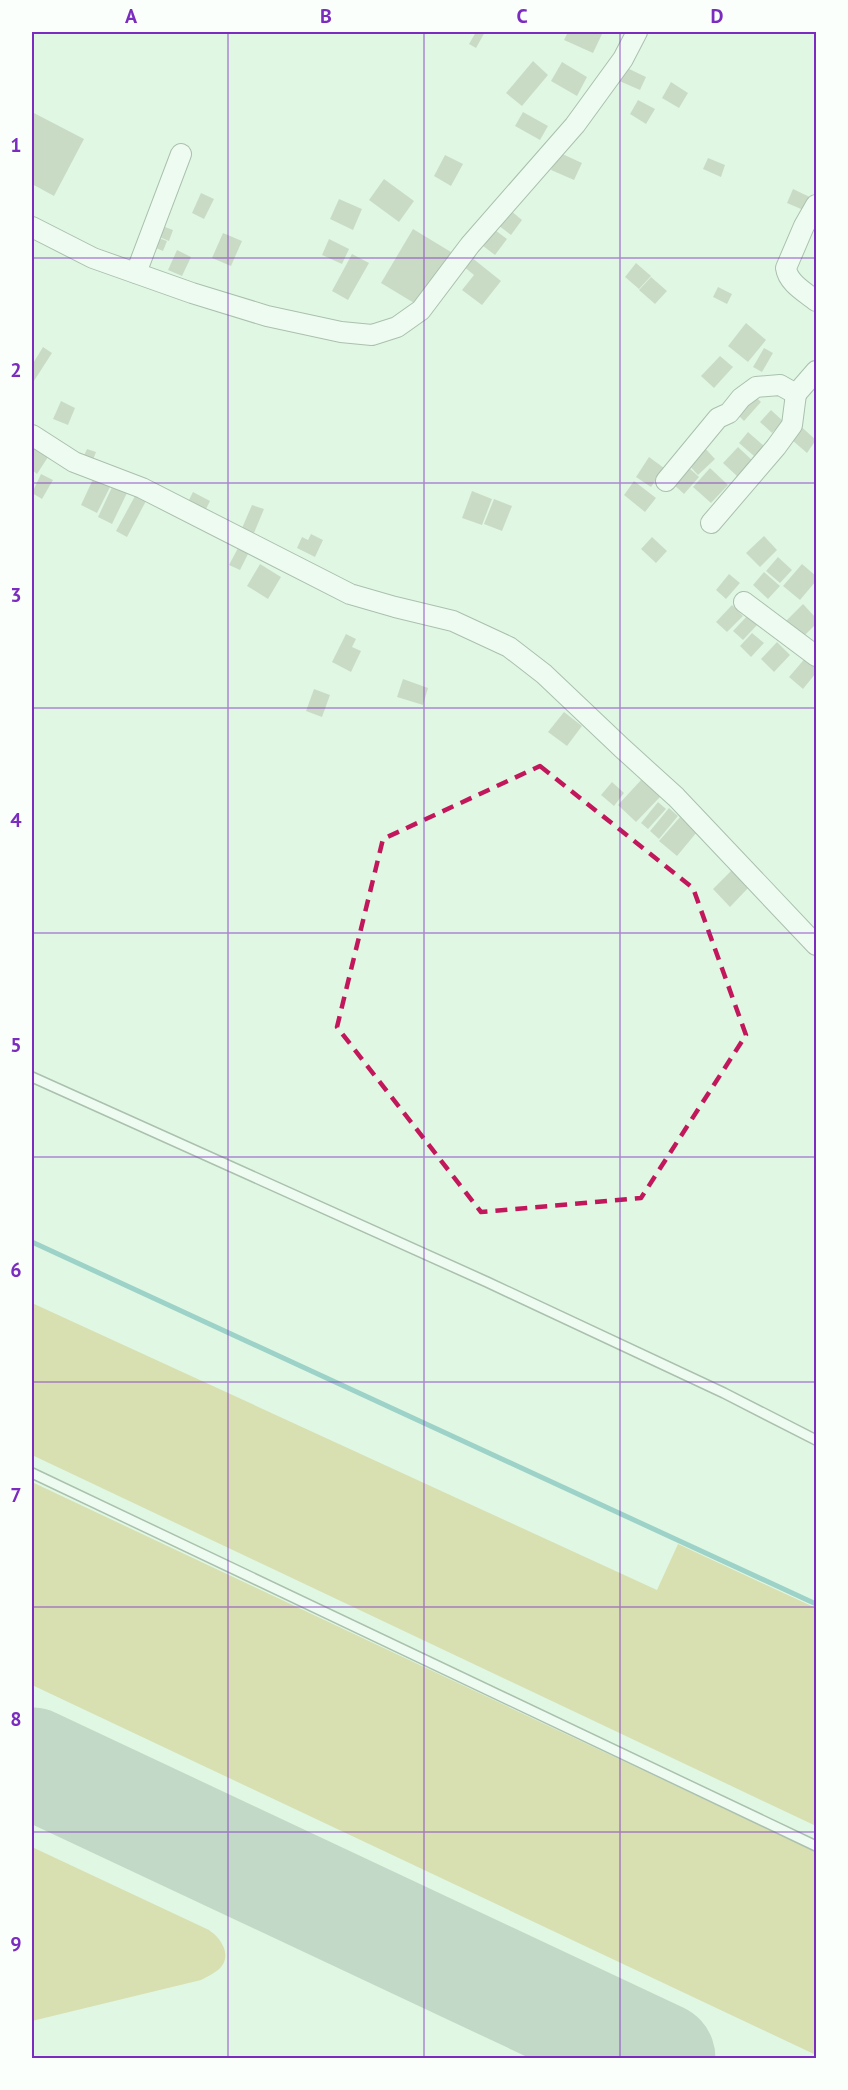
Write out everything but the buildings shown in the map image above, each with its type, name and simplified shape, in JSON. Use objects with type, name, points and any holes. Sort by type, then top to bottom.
[{"type":"street","points":[[32,227],[93,258],[192,293],[267,316],[341,332],[372,335],[397,327],[421,310],[470,245],[575,125],[623,59],[637,32]]},
{"type":"street","points":[[135,273],[181,154]]},
{"type":"street","points":[[816,205],[804,226],[786,268],[794,283],[816,301]]},
{"type":"street","points":[[711,523],[792,425],[796,394],[816,371]]},
{"type":"street","points":[[666,481],[718,418],[729,413],[741,398],[756,387],[780,385],[796,394]]},
{"type":"street","points":[[32,435],[74,462],[142,488],[350,594],[395,608],[453,621],[509,647],[544,674],[676,797],[816,945]]},
{"type":"street","points":[[744,602],[816,656]]},
{"type":"lane","points":[[32,1077],[487,1282],[723,1393],[816,1440]]},
{"type":"lane","points":[[32,1473],[816,1846]]},
{"type":"highlighted area","points":[[540,766],[693,888],[746,1035],[641,1198],[481,1212],[337,1027],[383,839]]},
{"type":"shaded area","points":[[32,1303],[657,1590],[678,1544],[816,1608],[816,1826],[32,1455]]},
{"type":"shaded area","points":[[32,1482],[816,1852],[816,2055],[32,1685]]},
{"type":"shaded area","points":[[32,1847],[209,1930],[224,1948],[223,1964],[216,1972],[201,1980],[32,2021]]},
{"type":"waterway","points":[[32,1242],[816,1604]]},
{"type":"runway","points":[[32,1763],[660,2058]]}]
